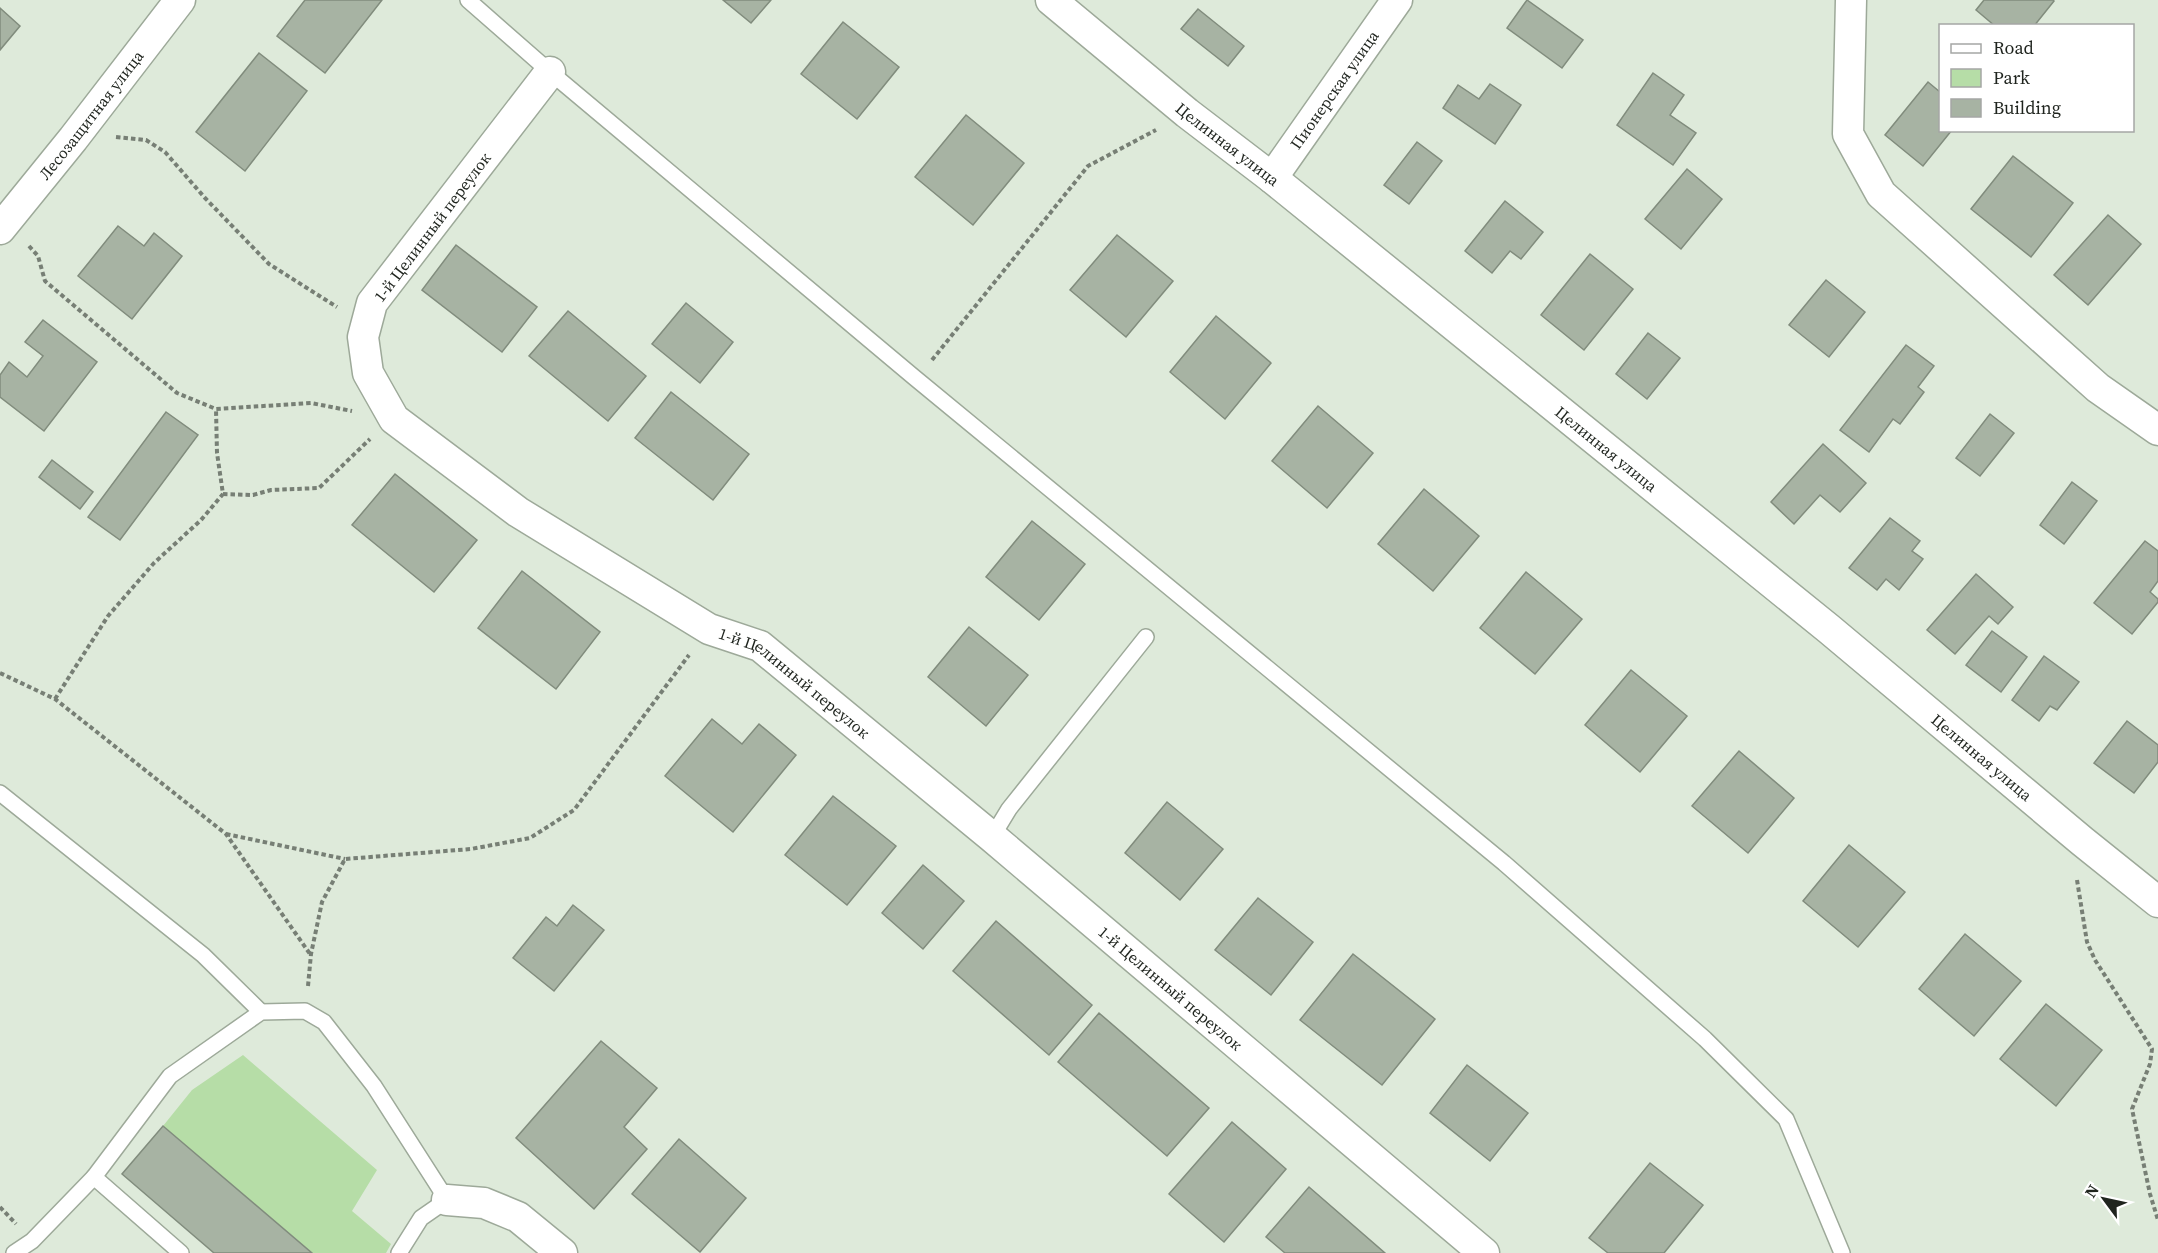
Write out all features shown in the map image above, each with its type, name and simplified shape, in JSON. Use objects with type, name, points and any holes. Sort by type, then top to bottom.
[{"type":"street","name":"Лесозащитная улица","points":[[3,220],[73,139],[180,0]]},
{"type":"street","name":"Целинная улица","points":[[1051,0],[1187,113],[1272,178],[1829,629],[2158,902]]},
{"type":"street","name":"Пионерская улица","points":[[1272,178],[1397,0]]},
{"type":"street","points":[[1851,0],[1848,134],[1881,194],[2098,388],[2158,430]]},
{"type":"street","name":"1-й Целинный переулок","points":[[550,72],[372,303],[363,337],[368,374],[394,419],[519,512],[709,629],[760,646],[992,837],[1484,1253]]},
{"type":"street","points":[[447,1200],[484,1203],[518,1216],[562,1253]]},
{"type":"lane","points":[[468,0],[550,72],[915,378],[1504,863],[1705,1039],[1786,1119],[1842,1253]]},
{"type":"lane","points":[[992,837],[1010,809],[1146,637]]},
{"type":"lane","points":[[0,793],[203,956],[261,1012]]},
{"type":"lane","points":[[14,1253],[32,1241],[94,1177],[170,1076],[261,1012],[305,1011],[324,1022],[374,1086],[447,1200],[421,1218],[399,1253]]},
{"type":"lane","points":[[94,1177],[181,1253]]},
{"type":"path","points":[[915,378],[1088,166],[1187,113]]},
{"type":"path","points":[[73,139],[99,136],[146,140],[165,152],[205,198],[269,264],[334,304],[363,337]]},
{"type":"path","points":[[3,220],[38,256],[45,281],[177,393],[216,409],[311,403],[394,419]]},
{"type":"path","points":[[55,699],[108,616],[154,563],[201,520],[223,494],[217,453],[216,409]]},
{"type":"path","points":[[223,494],[253,495],[271,490],[319,488],[394,419]]},
{"type":"path","points":[[226,834],[345,859],[471,849],[530,838],[574,810],[709,629]]},
{"type":"path","points":[[0,673],[55,699],[226,834],[311,954]]},
{"type":"path","points":[[2082,841],[2075,871],[2087,942],[2152,1049],[2150,1064],[2133,1109],[2150,1194],[2158,1220]]},
{"type":"path","points":[[305,1011],[311,954],[322,902],[345,859]]},
{"type":"green space","points":[[243,1055],[377,1170],[352,1211],[391,1244],[386,1253],[312,1253],[163,1126],[192,1090]]},
{"type":"building","points":[[305,0],[382,0],[325,73],[277,36]]},
{"type":"building","points":[[723,0],[771,0],[751,23]]},
{"type":"building","points":[[1527,0],[1583,40],[1562,68],[1507,28]]},
{"type":"building","points":[[1984,0],[2054,1],[2036,24],[1993,24],[1976,10]]},
{"type":"building","points":[[0,8],[20,26],[0,50]]},
{"type":"building","points":[[1198,9],[1244,46],[1228,66],[1181,29]]},
{"type":"building","points":[[843,22],[899,67],[857,119],[801,74]]},
{"type":"building","points":[[259,53],[307,91],[245,171],[196,132]]},
{"type":"building","points":[[1653,73],[1684,95],[1670,115],[1696,133],[1673,165],[1617,125]]},
{"type":"building","points":[[1928,82],[1939,91],[1939,132],[1950,132],[1923,166],[1885,135]]},
{"type":"building","points":[[1490,84],[1521,105],[1495,144],[1443,108],[1458,85],[1479,99]]},
{"type":"building","points":[[966,115],[1024,163],[973,225],[915,177]]},
{"type":"building","points":[[1417,142],[1442,161],[1409,204],[1384,185]]},
{"type":"building","points":[[2013,156],[2073,203],[2031,257],[1971,209]]},
{"type":"building","points":[[1687,169],[1722,199],[1681,249],[1645,219]]},
{"type":"building","points":[[1505,201],[1543,232],[1521,259],[1510,251],[1492,273],[1465,251]]},
{"type":"building","points":[[2108,215],[2141,244],[2088,305],[2054,275]]},
{"type":"building","points":[[118,226],[144,246],[154,233],[182,256],[132,319],[78,276]]},
{"type":"building","points":[[1117,235],[1173,281],[1126,337],[1070,290]]},
{"type":"building","points":[[456,245],[537,307],[502,352],[422,290]]},
{"type":"building","points":[[1590,254],[1633,289],[1584,350],[1541,315]]},
{"type":"building","points":[[1826,280],[1865,312],[1829,357],[1789,325]]},
{"type":"building","points":[[686,303],[733,342],[700,383],[652,344]]},
{"type":"building","points":[[568,311],[646,376],[608,421],[529,356]]},
{"type":"building","points":[[1216,316],[1271,363],[1225,419],[1170,372]]},
{"type":"building","points":[[43,320],[97,362],[44,431],[0,397],[0,375],[9,362],[27,377],[43,356],[25,342]]},
{"type":"building","points":[[1648,333],[1680,358],[1647,399],[1616,374]]},
{"type":"building","points":[[1906,345],[1934,366],[1918,387],[1924,392],[1900,424],[1893,419],[1869,452],[1840,430]]},
{"type":"building","points":[[671,392],[749,454],[713,500],[635,438]]},
{"type":"building","points":[[1318,406],[1373,453],[1327,508],[1272,461]]},
{"type":"building","points":[[166,412],[198,435],[120,540],[88,517]]},
{"type":"building","points":[[1990,414],[2014,433],[1980,476],[1956,458]]},
{"type":"building","points":[[1823,444],[1866,483],[1840,512],[1820,495],[1794,524],[1771,502]]},
{"type":"building","points":[[52,460],[93,492],[80,509],[39,477]]},
{"type":"building","points":[[395,474],[477,540],[434,592],[352,525]]},
{"type":"building","points":[[2072,482],[2097,501],[2064,544],[2040,525]]},
{"type":"building","points":[[1424,489],[1479,536],[1433,591],[1378,544]]},
{"type":"building","points":[[1890,518],[1920,541],[1912,551],[1923,559],[1899,590],[1886,579],[1877,590],[1849,568]]},
{"type":"building","points":[[1032,521],[1085,564],[1039,620],[986,577]]},
{"type":"building","points":[[2145,541],[2158,551],[2158,581],[2150,592],[2158,599],[2158,602],[2132,634],[2094,603]]},
{"type":"building","points":[[522,571],[600,632],[556,689],[478,628]]},
{"type":"building","points":[[1526,572],[1582,619],[1535,674],[1480,628]]},
{"type":"building","points":[[1976,574],[2013,607],[1998,624],[1989,616],[1955,654],[1927,630]]},
{"type":"building","points":[[969,627],[1028,675],[986,726],[928,677]]},
{"type":"building","points":[[1992,631],[2027,657],[2001,692],[1966,665]]},
{"type":"building","points":[[2044,656],[2079,682],[2057,710],[2050,706],[2039,721],[2012,700]]},
{"type":"building","points":[[1631,670],[1687,716],[1640,772],[1585,725]]},
{"type":"building","points":[[712,719],[742,744],[759,724],[796,755],[733,832],[665,776]]},
{"type":"building","points":[[2127,721],[2158,745],[2158,762],[2134,793],[2094,763]]},
{"type":"building","points":[[1739,751],[1794,798],[1748,853],[1692,806]]},
{"type":"building","points":[[833,796],[896,846],[847,905],[785,855]]},
{"type":"building","points":[[1167,802],[1223,849],[1180,900],[1125,853]]},
{"type":"building","points":[[1849,845],[1905,892],[1858,947],[1803,901]]},
{"type":"building","points":[[923,865],[964,901],[923,949],[882,913]]},
{"type":"building","points":[[1258,898],[1313,942],[1271,995],[1215,950]]},
{"type":"building","points":[[573,905],[604,930],[554,991],[513,958],[546,917],[557,926]]},
{"type":"building","points":[[996,921],[1092,1005],[1049,1055],[953,971]]},
{"type":"building","points":[[1965,934],[2021,981],[1974,1036],[1919,989]]},
{"type":"building","points":[[1353,954],[1435,1019],[1382,1085],[1300,1020]]},
{"type":"building","points":[[2046,1004],[2102,1050],[2056,1106],[2000,1059]]},
{"type":"building","points":[[1099,1013],[1209,1108],[1167,1156],[1058,1062]]},
{"type":"building","points":[[601,1041],[657,1088],[624,1127],[647,1149],[594,1209],[516,1138]]},
{"type":"building","points":[[1467,1065],[1528,1113],[1490,1161],[1430,1113]]},
{"type":"building","points":[[1232,1122],[1286,1169],[1224,1242],[1169,1194]]},
{"type":"building","points":[[163,1126],[312,1253],[214,1253],[122,1174]]},
{"type":"building","points":[[679,1139],[746,1198],[700,1252],[632,1194]]},
{"type":"building","points":[[1650,1163],[1703,1205],[1664,1253],[1608,1253],[1589,1238]]},
{"type":"building","points":[[1309,1187],[1385,1253],[1285,1253],[1266,1237]]}]
